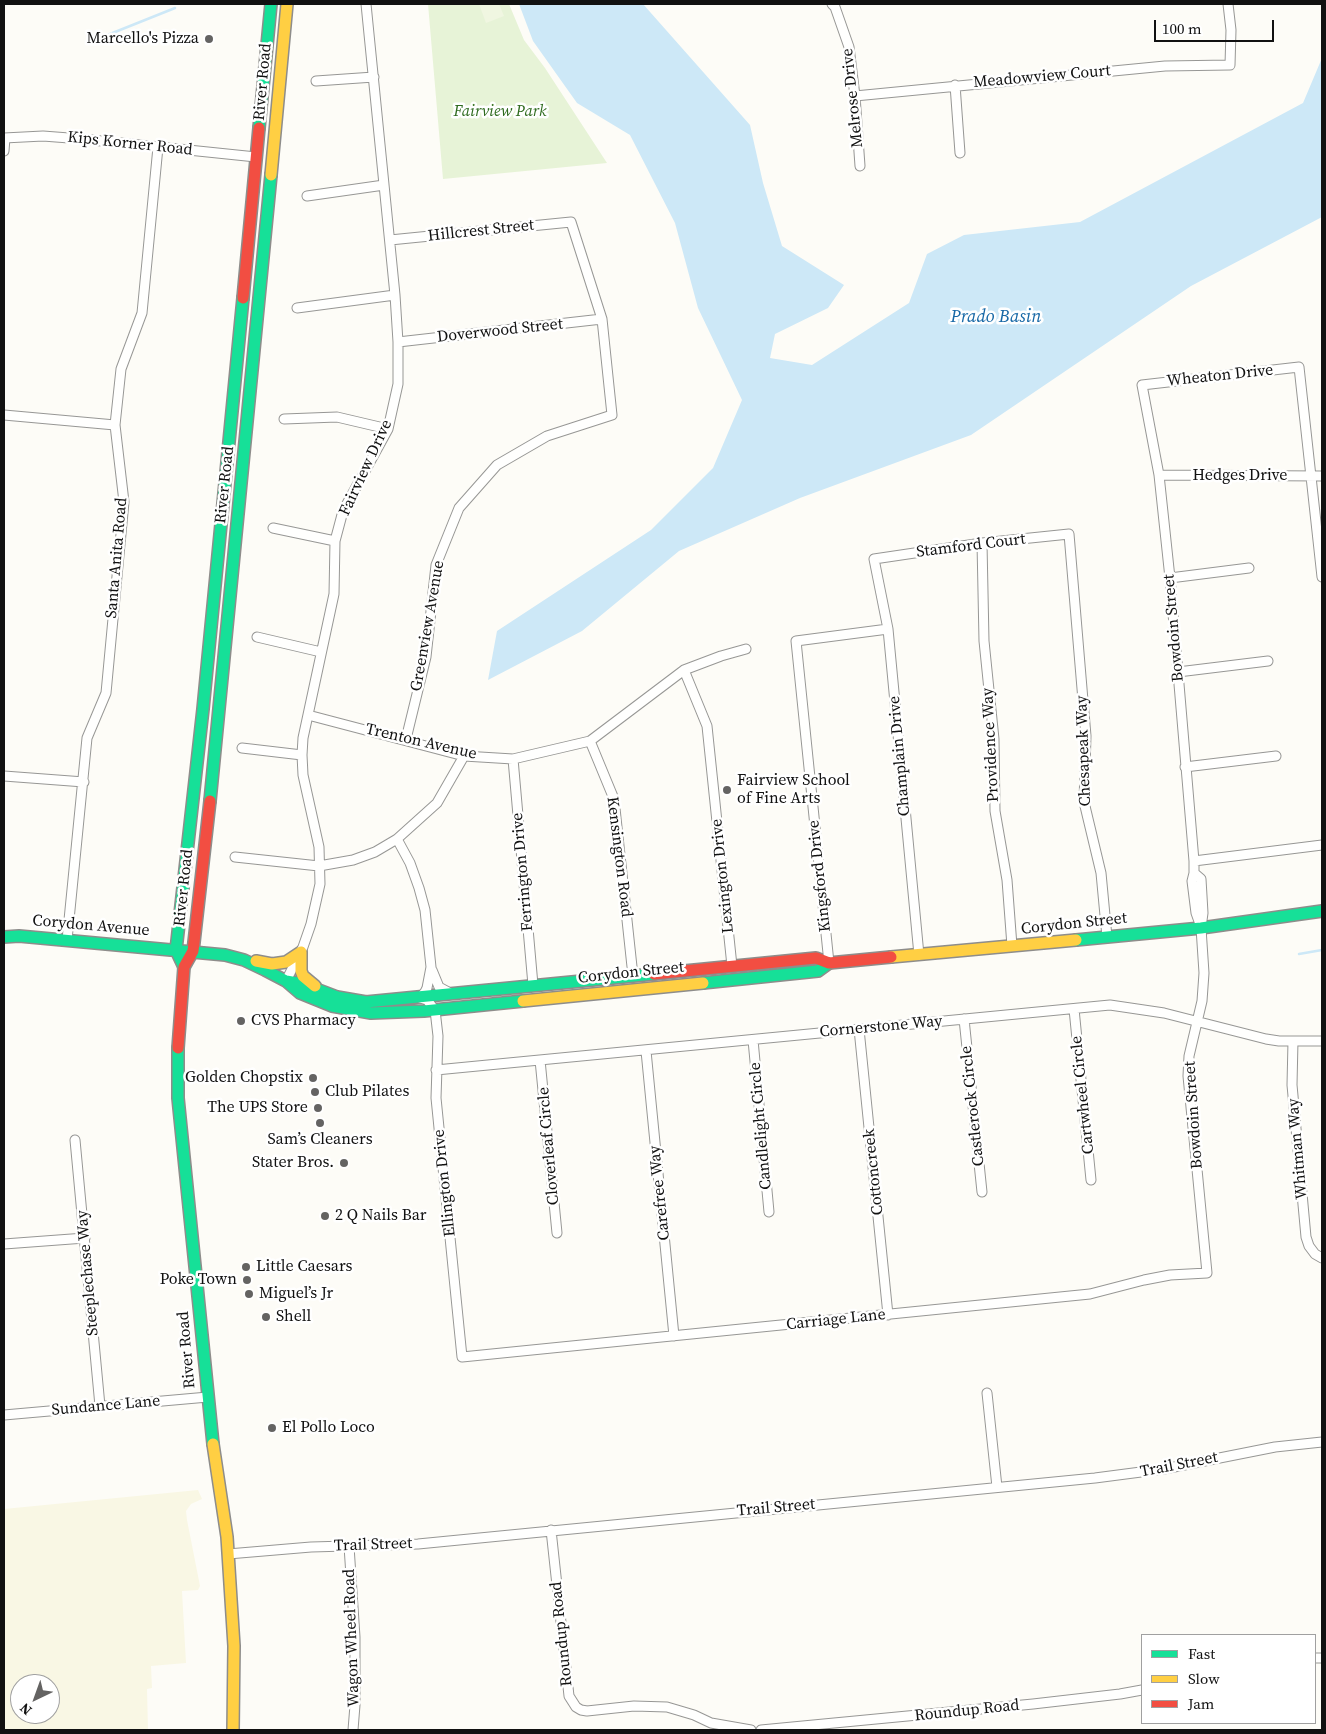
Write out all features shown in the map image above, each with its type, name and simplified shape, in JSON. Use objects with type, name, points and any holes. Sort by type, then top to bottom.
[{"type":"main road","name":"River Road","points":[[184,967],[176,950],[205,689],[270,4]]},
{"type":"main road","name":"River Road","points":[[233,1730],[234,1646],[228,1554],[224,1505],[212,1436],[178,1098],[178,1034],[184,967],[193,951],[218,724],[287,4]]},
{"type":"main road","name":"Corydon Street","points":[[286,982],[303,984],[337,997],[366,1002],[388,1001],[816,958],[829,963],[1201,928],[1322,911]]},
{"type":"main road","name":"Corydon Avenue","points":[[4,937],[19,936],[176,950]]},
{"type":"main road","name":"Corydon Street","points":[[176,950],[225,955],[244,960],[286,982],[300,993],[332,1006],[371,1013],[435,1010],[818,971],[829,963]]},
{"type":"main road","points":[[244,960],[280,964],[291,960],[301,952]]},
{"type":"main road","points":[[301,952],[301,971],[303,976],[315,986],[337,997]]},
{"type":"street","name":"Fairview Drive","points":[[286,982],[312,924],[320,884],[319,847],[304,775],[302,755],[303,738],[334,594],[335,541],[343,511],[388,428],[398,384],[398,342],[390,240],[366,4]]},
{"type":"street","name":"Meadowview Court","points":[[855,96],[1165,66],[1230,65],[1228,4]]},
{"type":"street","name":"Melrose Drive","points":[[837,5],[849,47],[860,166]]},
{"type":"street","points":[[316,81],[374,77]]},
{"type":"street","points":[[956,85],[960,152]]},
{"type":"street","name":"Kips Korner Road","points":[[4,138],[43,136],[256,157]]},
{"type":"street","points":[[4,138],[4,151]]},
{"type":"street","name":"Santa Anita Road","points":[[68,940],[87,738],[106,693],[124,502],[116,425],[121,369],[142,313],[158,147]]},
{"type":"street","points":[[307,196],[384,185]]},
{"type":"street","name":"Hillcrest Street","points":[[390,240],[571,222]]},
{"type":"street","name":"Greenview Avenue","points":[[406,739],[426,657],[436,565],[459,508],[496,465],[547,436],[612,415],[602,320],[571,222]]},
{"type":"street","points":[[297,308],[394,295]]},
{"type":"street","name":"Doverwood Street","points":[[398,342],[602,320]]},
{"type":"street","name":"Wheaton Drive","points":[[1142,385],[1298,367],[1310,476]]},
{"type":"street","name":"Bowdoin Street","points":[[1142,385],[1159,475],[1170,578],[1194,873],[1201,879],[1203,913],[1201,928],[1204,973],[1202,1001],[1189,1056],[1188,1076],[1207,1273]]},
{"type":"street","points":[[4,415],[116,425]]},
{"type":"street","points":[[284,419],[337,417],[388,428]]},
{"type":"street","name":"Hedges Drive","points":[[1159,475],[1322,476]]},
{"type":"street","points":[[1310,476],[1322,577]]},
{"type":"street","points":[[273,528],[335,541]]},
{"type":"street","name":"Stamford Court","points":[[874,559],[982,543],[1069,534]]},
{"type":"street","name":"Chesapeak Way","points":[[1069,534],[1086,736],[1084,802],[1101,873],[1107,937]]},
{"type":"street","name":"Providence Way","points":[[982,543],[984,641],[994,740],[995,811],[1007,880],[1012,946]]},
{"type":"street","name":"Champlain Drive","points":[[874,559],[888,629],[919,954]]},
{"type":"street","points":[[1170,578],[1249,568]]},
{"type":"street","name":"Kingsford Drive","points":[[829,963],[796,641],[888,629]]},
{"type":"street","points":[[257,637],[321,652]]},
{"type":"street","name":"Trenton Avenue","points":[[308,715],[406,739],[464,756],[513,759],[590,741],[684,670],[746,649]]},
{"type":"street","points":[[1178,672],[1268,661]]},
{"type":"street","name":"Lexington Drive","points":[[684,670],[708,726],[732,966]]},
{"type":"street","name":"Kensington Road","points":[[590,741],[614,799],[633,976]]},
{"type":"street","points":[[242,748],[302,755]]},
{"type":"street","points":[[235,857],[319,866],[353,860],[375,852],[397,839],[438,803],[464,756]]},
{"type":"street","points":[[1185,767],[1276,756]]},
{"type":"street","name":"Ferrington Drive","points":[[513,759],[533,986]]},
{"type":"street","points":[[4,776],[84,782]]},
{"type":"street","points":[[397,839],[410,863],[425,910],[431,967],[439,987],[452,994]]},
{"type":"street","points":[[1194,861],[1322,845]]},
{"type":"street","points":[[431,967],[427,988],[420,998],[427,1000],[435,1010]]},
{"type":"street","name":"Corydon Street","points":[[435,1010],[446,1001],[476,998],[482,992]]},
{"type":"street","name":"Cornerstone Way","points":[[436,1070],[1110,1006],[1144,1009],[1266,1039],[1322,1041]]},
{"type":"street","name":"Cartwheel Circle","points":[[1074,1009],[1091,1180]]},
{"type":"street","name":"Ellington Drive","points":[[435,1010],[438,1036],[436,1098],[462,1357]]},
{"type":"street","name":"Castlerock Circle","points":[[964,1019],[982,1192]]},
{"type":"street","name":"Cottoncreek","points":[[860,1029],[888,1315]]},
{"type":"street","name":"Candlelight Circle","points":[[753,1040],[769,1212]]},
{"type":"street","name":"Whitman Way","points":[[1293,1041],[1292,1085],[1306,1237],[1309,1246],[1318,1256]]},
{"type":"street","name":"Carefree Way","points":[[646,1051],[674,1336]]},
{"type":"street","name":"Cloverleaf Circle","points":[[540,1060],[557,1233]]},
{"type":"street","name":"Steeplechase Way","points":[[75,1140],[100,1406]]},
{"type":"street","points":[[4,1244],[85,1238]]},
{"type":"street","name":"Carriage Lane","points":[[462,1357],[1090,1294],[1170,1275],[1207,1273]]},
{"type":"street","points":[[987,1393],[996,1487]]},
{"type":"street","name":"Sundance Lane","points":[[4,1415],[208,1397]]},
{"type":"street","name":"Trail Street","points":[[228,1554],[311,1547],[418,1544],[1122,1475],[1164,1469],[1275,1447],[1322,1442]]},
{"type":"street","name":"Roundup Road","points":[[551,1530],[569,1696],[576,1707],[587,1711],[634,1706],[667,1707],[694,1715],[711,1723],[751,1730]]},
{"type":"street","name":"Wagon Wheel Road","points":[[349,1546],[355,1637],[353,1730]]},
{"type":"street","name":"Roundup Road","points":[[762,1730],[1033,1704],[1141,1690]]},
{"type":"shaded area","points":[[198,1490],[202,1499],[191,1504],[186,1511],[200,1586],[198,1590],[182,1591],[186,1663],[151,1666],[152,1688],[147,1689],[148,1730],[4,1730],[4,1509]]},
{"type":"green space","name":"Fairview Park","points":[[428,4],[509,4],[524,40],[545,68],[607,163],[443,179]]},
{"type":"green space","points":[[479,4],[499,4],[504,16],[486,23]]},
{"type":"water","name":"Prado Basin","points":[[519,4],[643,4],[750,125],[763,183],[782,246],[844,285],[828,308],[775,334],[770,358],[812,365],[909,303],[927,254],[964,235],[1080,222],[1303,103],[1322,58],[1322,217],[1191,286],[971,435],[800,498],[679,551],[582,631],[488,680],[497,631],[651,530],[713,468],[742,400],[698,308],[675,223],[630,135],[577,103],[533,41]]},
{"type":"waterway","points":[[105,36],[175,8]]},
{"type":"waterway","points":[[1299,954],[1322,950]]},
{"type":"traffic: fast","points":[[259,128],[271,4]]},
{"type":"traffic: fast","points":[[210,801],[271,175]]},
{"type":"traffic: fast","points":[[184,967],[176,950],[203,709],[243,298]]},
{"type":"traffic: fast","points":[[1076,940],[1201,928],[1322,911]]},
{"type":"traffic: fast","points":[[4,937],[19,936],[225,955],[244,960],[265,970],[286,981],[300,993],[332,1006],[371,1013],[424,1011],[523,1001]]},
{"type":"traffic: fast","points":[[703,983],[818,971],[829,963]]},
{"type":"traffic: fast","points":[[286,981],[303,984],[337,997],[366,1002],[654,974]]},
{"type":"traffic: fast","points":[[178,1048],[178,1098],[213,1444]]},
{"type":"traffic: slow","points":[[271,175],[287,4]]},
{"type":"traffic: slow","points":[[891,957],[1076,940]]},
{"type":"traffic: slow","points":[[301,952],[301,971],[303,976],[315,986]]},
{"type":"traffic: slow","points":[[256,961],[272,964],[286,962],[301,952]]},
{"type":"traffic: slow","points":[[523,1001],[703,983]]},
{"type":"traffic: slow","points":[[213,1444],[227,1537],[234,1646],[233,1730]]},
{"type":"traffic: jam","points":[[243,298],[259,128]]},
{"type":"traffic: jam","points":[[178,1048],[184,967],[193,951],[210,801]]},
{"type":"traffic: jam","points":[[654,974],[816,958],[829,963],[891,957]]},
{"type":"place","name":"Marcello's Pizza","points":[[209,39]]},
{"type":"place","name":"Fairview School of Fine Arts","points":[[727,790]]},
{"type":"place","name":"CVS Pharmacy","points":[[241,1021]]},
{"type":"place","name":"Golden Chopstix","points":[[313,1078]]},
{"type":"place","name":"Club Pilates","points":[[315,1092]]},
{"type":"place","name":"The UPS Store","points":[[318,1108]]},
{"type":"place","name":"Sam’s Cleaners","points":[[320,1123]]},
{"type":"place","name":"Stater Bros.","points":[[344,1163]]},
{"type":"place","name":"2 Q Nails Bar","points":[[325,1216]]},
{"type":"place","name":"Little Caesars","points":[[246,1267]]},
{"type":"place","name":"Poke Town","points":[[247,1280]]},
{"type":"place","name":"Miguel’s Jr","points":[[249,1294]]},
{"type":"place","name":"Shell","points":[[266,1317]]},
{"type":"place","name":"El Pollo Loco","points":[[272,1428]]}]
